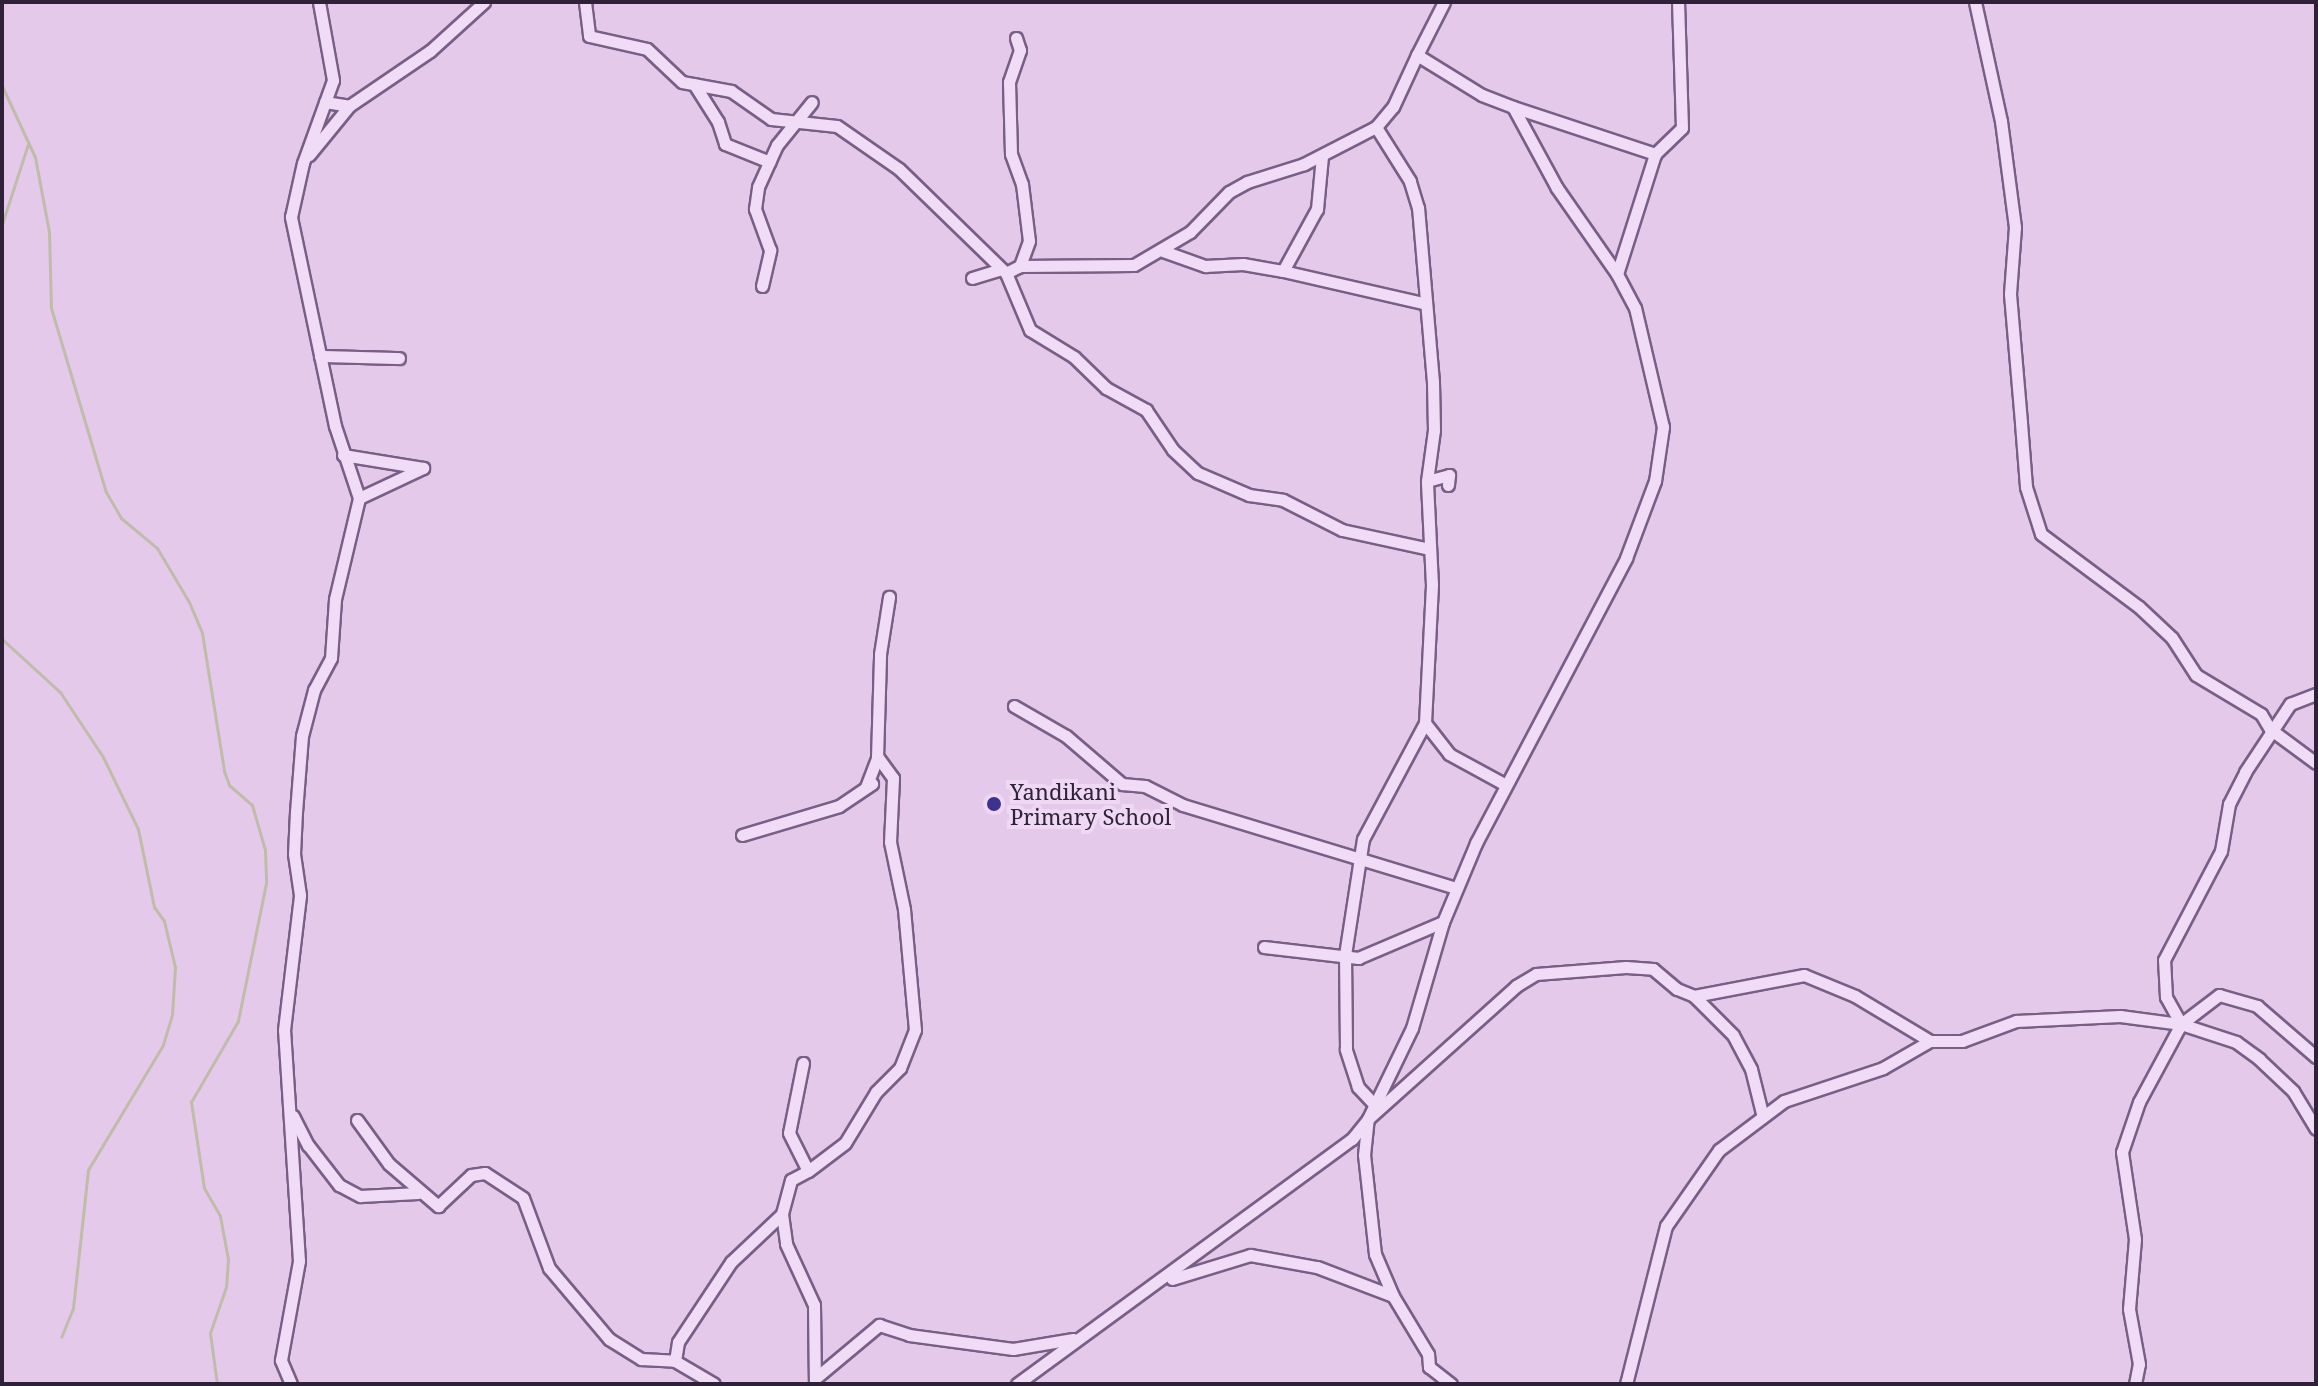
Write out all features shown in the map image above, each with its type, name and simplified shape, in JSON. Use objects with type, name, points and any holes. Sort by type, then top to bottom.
[{"type":"street","points":[[291,1384],[281,1360],[299,1261],[284,1030],[300,895],[294,854],[302,736],[314,690],[331,658],[335,599],[359,498],[343,455],[291,217],[303,163],[325,102],[332,70],[319,2]]},
{"type":"street","points":[[303,163],[349,106],[430,51],[484,2]]},
{"type":"street","points":[[585,2],[589,36],[647,49],[682,82],[731,91],[771,119],[794,124],[837,126],[899,169],[1004,271],[1030,330],[1074,357],[1106,388],[1146,410],[1173,450],[1198,473],[1249,495],[1283,500],[1342,530],[1429,549]]},
{"type":"street","points":[[972,278],[1020,266],[1102,269],[1134,265],[1163,251],[1229,192],[1322,156],[1376,127],[1393,107],[1444,2]]},
{"type":"street","points":[[1617,274],[1655,154],[1682,128],[1678,2]]},
{"type":"street","points":[[1975,2],[2001,121],[2015,227],[2010,294],[2026,487],[2041,534],[2139,607],[2172,638],[2196,675],[2261,714],[2270,729],[2316,763]]},
{"type":"street","points":[[1016,38],[1020,50],[1009,82],[1011,154],[1022,184],[1029,241],[1020,266]]},
{"type":"street","points":[[1417,55],[1482,95],[1655,154]]},
{"type":"street","points":[[694,84],[718,122],[725,144],[770,162]]},
{"type":"street","points":[[325,102],[349,106]]},
{"type":"street","points":[[762,286],[770,250],[755,209],[770,162],[812,102]]},
{"type":"street","points":[[1436,1384],[1428,1354],[1393,1296],[1375,1254],[1364,1155],[1372,1102],[1412,1028],[1443,922],[1504,784],[1626,558],[1655,481],[1663,427],[1635,308],[1617,274],[1557,188],[1513,107]]},
{"type":"street","points":[[1372,1102],[1358,1087],[1346,1049],[1345,955],[1363,839],[1425,723],[1429,549],[1427,481],[1434,430],[1418,208],[1410,181],[1376,127]]},
{"type":"street","points":[[1283,271],[1317,209],[1322,156]]},
{"type":"street","points":[[1163,251],[1205,266],[1243,264],[1423,303]]},
{"type":"street","points":[[320,356],[399,358]]},
{"type":"street","points":[[343,455],[423,468],[359,498]]},
{"type":"street","points":[[1427,481],[1449,475],[1448,485]]},
{"type":"street","points":[[866,787],[877,756],[880,654],[889,597]]},
{"type":"street","points":[[2181,1024],[2166,997],[2164,960],[2221,851],[2229,804],[2270,729],[2290,704],[2316,694]]},
{"type":"street","points":[[1014,706],[1066,736],[1122,784],[1145,786],[1183,805],[1456,888]]},
{"type":"street","points":[[1425,723],[1449,754],[1504,784]]},
{"type":"street","points":[[817,1380],[814,1305],[786,1244],[782,1214],[791,1180],[845,1143],[869,1101],[900,1068],[915,1030],[904,909],[891,851],[896,805],[892,769],[877,756]]},
{"type":"street","points":[[742,835],[839,806],[892,769]]},
{"type":"street","points":[[1264,947],[1358,958],[1443,922]]},
{"type":"street","points":[[1017,1384],[1078,1338],[1163,1282],[1271,1195],[1352,1139],[1368,1119],[1483,1014],[1536,974],[1653,969],[1677,989],[1694,996],[1733,1035],[1751,1069],[1763,1117]]},
{"type":"street","points":[[1694,996],[1804,975],[1855,996],[1930,1041]]},
{"type":"street","points":[[2135,1384],[2139,1364],[2129,1309],[2135,1239],[2122,1152],[2139,1102],[2181,1024],[2219,995],[2257,1006],[2316,1057]]},
{"type":"street","points":[[1626,1384],[1666,1226],[1719,1150],[1784,1101],[1883,1068],[1930,1041],[1962,1041],[2016,1021],[2120,1016],[2181,1024],[2236,1042],[2259,1059],[2293,1091],[2316,1129]]},
{"type":"street","points":[[803,1063],[789,1133],[808,1171]]},
{"type":"street","points":[[289,1108],[308,1145],[339,1185],[360,1196],[382,1197],[407,1190],[422,1195]]},
{"type":"street","points":[[357,1120],[369,1143],[422,1195],[438,1206],[471,1175],[485,1173],[523,1198],[549,1268],[609,1339],[641,1359],[675,1361],[714,1384]]},
{"type":"street","points":[[675,1361],[678,1342],[731,1262],[782,1214]]},
{"type":"street","points":[[1163,1282],[1250,1255],[1317,1267],[1393,1296]]},
{"type":"street","points":[[817,1380],[879,1325],[909,1335],[1013,1349],[1078,1338]]},
{"type":"street","points":[[1429,1367],[1451,1384]]},
{"type":"waterway","points":[[2,86],[35,157],[49,232],[51,308],[106,492],[121,518],[157,548],[189,602],[202,633],[224,771],[229,785],[252,805],[265,850],[266,883],[238,1021],[191,1102],[204,1188],[220,1216],[228,1259],[226,1287],[210,1333],[217,1384]]},
{"type":"waterway","points":[[2,224],[28,144]]},
{"type":"waterway","points":[[2,639],[60,692],[103,757],[138,829],[154,907],[164,921],[175,967],[172,1015],[163,1045],[88,1170],[73,1308],[61,1337]]},
{"type":"place","name":"Yandikani Primary School","points":[[994,804]]}]
